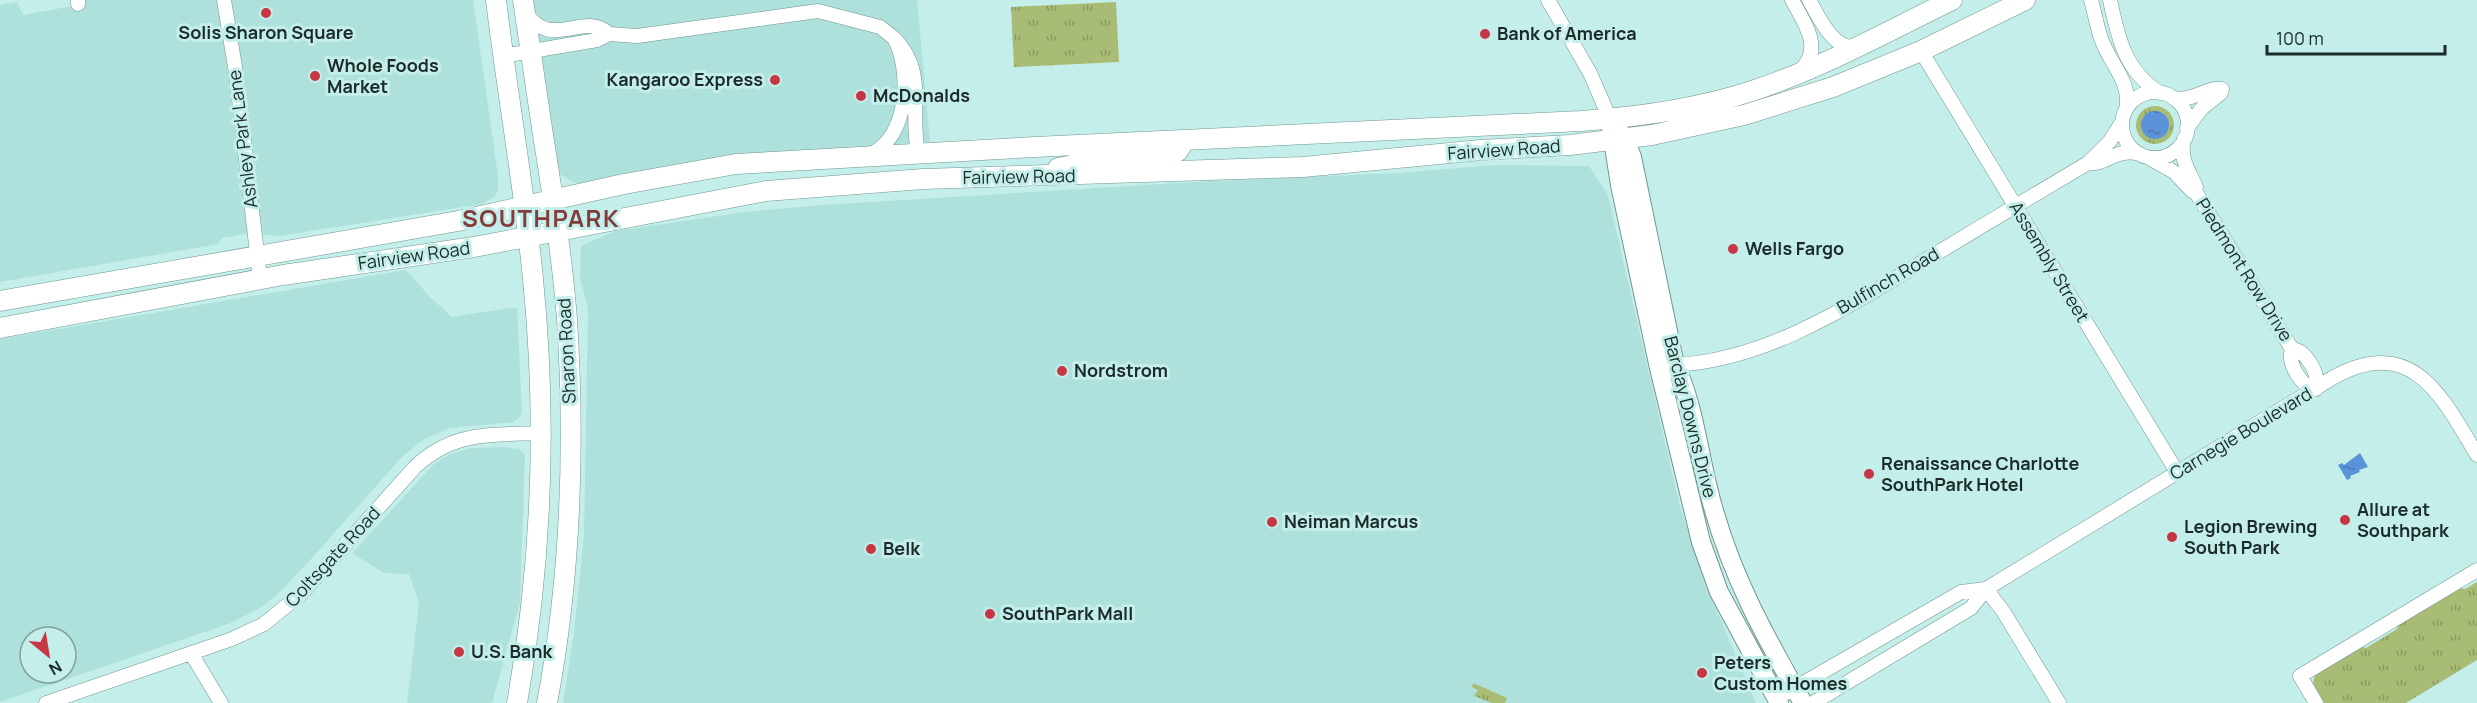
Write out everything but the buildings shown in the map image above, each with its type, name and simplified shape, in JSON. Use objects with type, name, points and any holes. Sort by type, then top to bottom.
[{"type":"main road","name":"Sharon Road","points":[[496,0],[533,281],[540,433],[537,549],[528,638],[517,703]]},
{"type":"main road","name":"Fairview Road","points":[[0,301],[458,221],[711,168],[775,161],[918,153],[1610,119],[1673,110],[1726,98],[1795,75],[1952,0]]},
{"type":"main road","points":[[1921,51],[1958,21],[1996,0]]},
{"type":"main road","name":"Fairview Road","points":[[0,328],[260,279],[445,252],[557,232],[766,191],[922,179],[1303,167],[1480,150],[1619,140],[1686,129],[1744,115],[1833,87],[1921,51],[2025,0]]},
{"type":"main road","name":"Sharon Road","points":[[524,5],[553,200],[567,321],[570,478],[565,584],[547,703]]},
{"type":"main road","points":[[1033,177],[1078,163],[1169,156],[1178,151],[1185,140]]},
{"type":"street","name":"Ashley Park Lane","points":[[224,0],[236,73],[260,279]]},
{"type":"street","name":"Barclay Downs Drive","points":[[1548,0],[1590,73],[1619,140],[1620,185],[1667,367],[1684,477],[1704,552],[1719,592],[1775,701]]},
{"type":"street","points":[[1792,0],[1809,30],[1812,44],[1808,62],[1795,75]]},
{"type":"street","points":[[1809,0],[1836,39],[1846,47],[1856,47]]},
{"type":"street","name":"Piedmont Row Drive","points":[[2091,0],[2102,42],[2125,84],[2127,95],[2124,115],[2125,139],[2132,148],[2174,172],[2192,191],[2195,191]]},
{"type":"street","name":"Piedmont Row Drive","points":[[2110,0],[2118,39],[2126,57],[2142,79],[2184,111],[2186,134],[2183,156],[2196,187],[2195,191],[2292,349],[2301,352],[2311,367],[2317,379],[2316,389]]},
{"type":"street","points":[[524,5],[532,22],[549,31],[593,26],[609,34]]},
{"type":"street","points":[[503,56],[597,40],[609,34],[643,36],[813,11],[880,27],[905,50],[913,67],[914,128],[918,153]]},
{"type":"street","points":[[867,156],[887,140],[903,109],[902,57],[894,38]]},
{"type":"street","name":"Assembly Street","points":[[1921,51],[2177,472]]},
{"type":"street","points":[[2124,115],[2131,102],[2142,95],[2190,99],[2216,88],[2222,89],[2220,94],[2202,108],[2178,148],[2158,158],[2144,156]]},
{"type":"street","name":"Bulfinch Road","points":[[1667,367],[1699,364],[1738,355],[1790,334],[1869,294],[2088,164],[2110,141],[2124,115]]},
{"type":"street","name":"Bulfinch Road","points":[[2088,164],[2122,153],[2144,156]]},
{"type":"street","name":"Carnegie Boulevard","points":[[1813,703],[1971,608],[1986,589],[2341,374],[2362,365],[2389,364],[2406,368],[2425,379],[2435,388],[2477,455]]},
{"type":"street","name":"Barclay Downs Drive","points":[[1667,367],[1686,389],[1706,481],[1729,561],[1757,622],[1798,696]]},
{"type":"street","name":"Coltsgate Road","points":[[46,703],[243,635],[264,624],[293,602],[428,455],[460,439],[540,433]]},
{"type":"street","points":[[2316,703],[2300,676],[2477,570]]},
{"type":"street","points":[[1986,589],[1999,604],[2060,703]]},
{"type":"street","name":"Carnegie Boulevard","points":[[1775,701],[1798,696],[1957,594],[1965,590],[1986,589]]},
{"type":"street","points":[[191,653],[220,703]]},
{"type":"shaded area","points":[[77,0],[473,0],[498,176],[498,191],[494,197],[482,204],[279,236],[251,233],[222,238],[218,244],[0,282],[0,5],[17,2],[23,15],[78,5]]},
{"type":"shaded area","points":[[530,0],[917,0],[930,142],[732,156],[582,184],[573,182],[561,175],[556,168]]},
{"type":"shaded area","name":"SouthPark Mall","points":[[1495,165],[1589,166],[1608,195],[1679,503],[1703,578],[1756,703],[563,703],[574,633],[584,536],[588,308],[580,278],[581,246],[615,231],[745,212],[822,205],[1210,181],[1398,173]]},
{"type":"shaded area","points":[[406,270],[452,317],[517,307],[522,413],[514,422],[450,428],[424,439],[402,457],[278,594],[262,607],[231,623],[78,675],[78,625],[18,625],[18,685],[50,685],[0,702],[0,339]]},
{"type":"shaded area","points":[[471,448],[519,449],[525,455],[520,603],[492,703],[407,703],[419,603],[409,574],[384,573],[352,553],[435,463],[451,454]]},
{"type":"green space","points":[[1116,2],[1119,62],[1014,67],[1011,7]]},
{"type":"green space","points":[[2155,106],[2168,112],[2174,125],[2168,138],[2155,144],[2142,138],[2136,125],[2142,112]]},
{"type":"green space","points":[[2477,582],[2477,660],[2406,703],[2324,703],[2313,683],[2319,671],[2360,646],[2366,648],[2397,629],[2398,624],[2458,588],[2465,589]]},
{"type":"green space","points":[[1473,683],[1507,698],[1505,703],[1492,703],[1474,696],[1478,690],[1472,687]]},
{"type":"water","points":[[2155,111],[2165,115],[2169,125],[2165,135],[2155,139],[2145,135],[2141,125],[2145,115]]},
{"type":"water","points":[[2360,453],[2368,467],[2359,470],[2360,472],[2350,476],[2351,478],[2347,480],[2338,465],[2342,463],[2344,465]]},
{"type":"place","name":"Solis Sharon Square","points":[[266,13]]},
{"type":"place","name":"Bank of America","points":[[1485,34]]},
{"type":"place","name":"Whole Foods Market","points":[[315,76]]},
{"type":"place","name":"Kangaroo Express","points":[[775,80]]},
{"type":"place","name":"McDonalds","points":[[861,96]]},
{"type":"place","name":"Wells Fargo","points":[[1733,249]]},
{"type":"place","name":"Nordstrom","points":[[1062,371]]},
{"type":"place","name":"Renaissance Charlotte SouthPark Hotel","points":[[1869,474]]},
{"type":"place","name":"Allure at Southpark","points":[[2345,520]]},
{"type":"place","name":"Neiman Marcus","points":[[1272,522]]},
{"type":"place","name":"Legion Brewing South Park","points":[[2172,537]]},
{"type":"place","name":"Belk","points":[[871,549]]},
{"type":"place","name":"SouthPark Mall","points":[[990,614]]},
{"type":"place","name":"U.S. Bank","points":[[459,652]]},
{"type":"place","name":"Peters Custom Homes","points":[[1702,673]]},
{"type":"district","name":"SOUTHPARK","points":[[541,219]]}]
